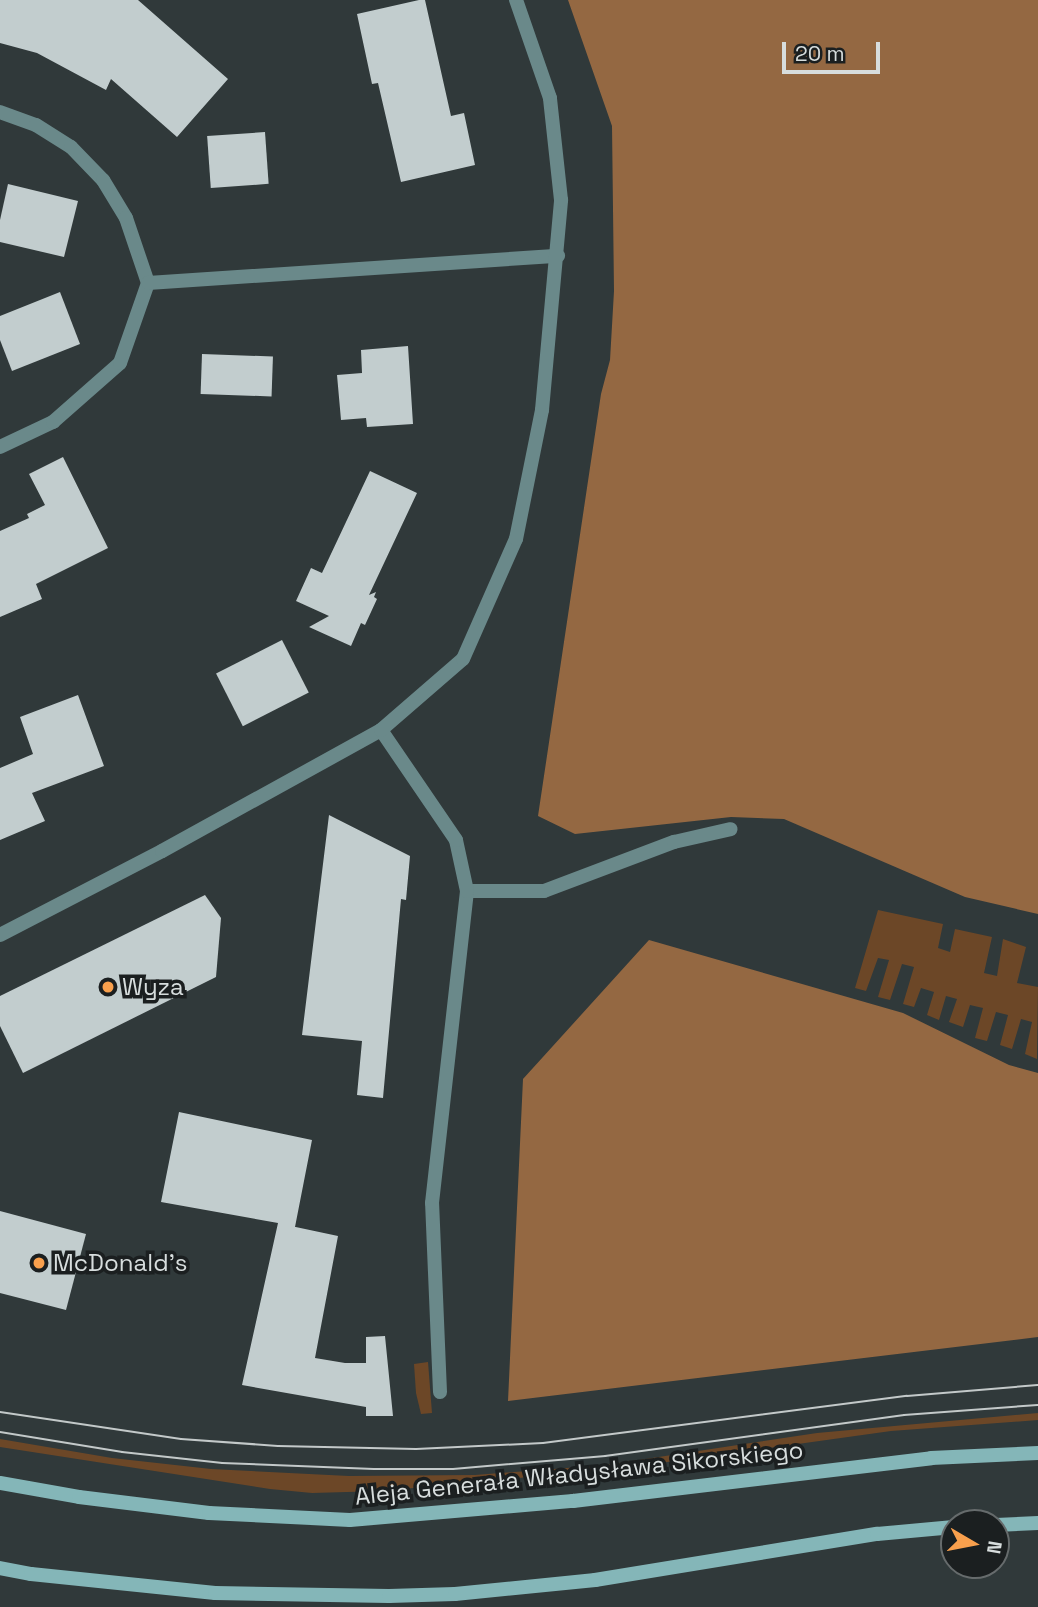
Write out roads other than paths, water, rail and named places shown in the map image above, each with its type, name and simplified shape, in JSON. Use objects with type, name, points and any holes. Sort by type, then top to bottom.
[{"type":"main road","name":"Aleja Generała Władysława Sikorskiego","points":[[0,1483],[79,1497],[209,1513],[350,1520],[573,1502],[931,1458],[1038,1453]]},
{"type":"main road","points":[[1010,1524],[1038,1523]]},
{"type":"main road","points":[[0,1568],[45,1576],[215,1593],[361,1596],[455,1594],[595,1580],[877,1534],[940,1528]]},
{"type":"street","points":[[0,935],[162,851],[381,730],[463,659],[516,539],[542,410],[558,256],[561,200],[550,98],[516,0]]},
{"type":"street","points":[[0,112],[36,125],[71,147],[103,180],[126,218],[148,283],[120,363],[53,422],[0,447]]},
{"type":"street","points":[[148,283],[558,256]]},
{"type":"street","points":[[381,730],[456,840],[467,891],[432,1203],[440,1392]]},
{"type":"street","points":[[467,891],[544,891],[674,842],[731,829]]},
{"type":"tram line","points":[[0,1412],[181,1439],[278,1446],[416,1449],[543,1443],[907,1396],[1038,1385]]},
{"type":"tram line","points":[[0,1432],[122,1452],[222,1463],[453,1469],[605,1456],[904,1415],[1038,1405]]},
{"type":"place","name":"Wyza","points":[[108,987]]},
{"type":"place","name":"McDonald's","points":[[39,1263]]}]
